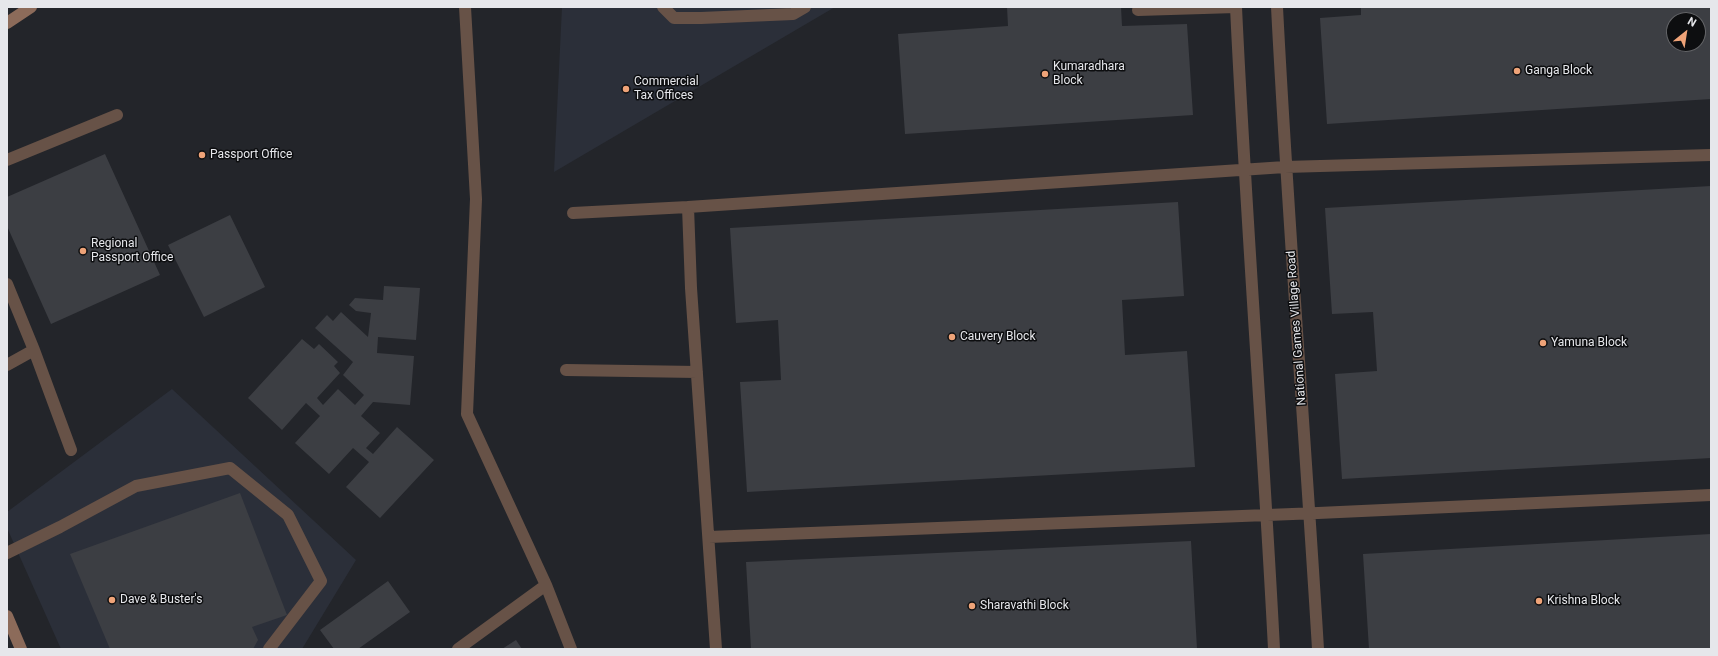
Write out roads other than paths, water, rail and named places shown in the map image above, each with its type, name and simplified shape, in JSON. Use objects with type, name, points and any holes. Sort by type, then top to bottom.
[{"type":"main road","points":[[7,23],[31,7]]},
{"type":"main road","points":[[7,616],[21,649]]},
{"type":"street","points":[[465,7],[476,199],[467,414],[546,585],[571,649]]},
{"type":"street","points":[[663,7],[674,18],[701,18],[791,10],[805,7]]},
{"type":"street","points":[[1138,10],[1236,7],[1244,170],[1267,514],[1274,649]]},
{"type":"street","name":"National Games Village Road","points":[[1277,7],[1286,167],[1318,649]]},
{"type":"street","points":[[7,160],[117,115]]},
{"type":"street","points":[[573,213],[688,207],[1286,167],[1711,155]]},
{"type":"street","points":[[688,207],[691,288],[716,649]]},
{"type":"street","points":[[7,284],[34,350],[71,450]]},
{"type":"street","points":[[7,365],[34,350]]},
{"type":"street","points":[[566,370],[697,372]]},
{"type":"street","points":[[7,553],[60,527],[136,486],[230,468],[288,515],[320,581],[270,649]]},
{"type":"street","points":[[709,537],[1711,496]]},
{"type":"street","points":[[458,649],[546,585]]},
{"type":"place","name":"Ganga Block","points":[[1517,71]]},
{"type":"place","name":"Kumaradhara Block","points":[[1045,74]]},
{"type":"place","name":"Commercial Tax Offices","points":[[626,89]]},
{"type":"place","name":"Passport Office","points":[[202,155]]},
{"type":"place","name":"Regional Passport Office","points":[[83,251]]},
{"type":"place","name":"Cauvery Block","points":[[952,337]]},
{"type":"place","name":"Yamuna Block","points":[[1543,343]]},
{"type":"place","name":"Dave & Buster's","points":[[112,600]]},
{"type":"place","name":"Krishna Block","points":[[1539,601]]},
{"type":"place","name":"Sharavathi Block","points":[[972,606]]}]
